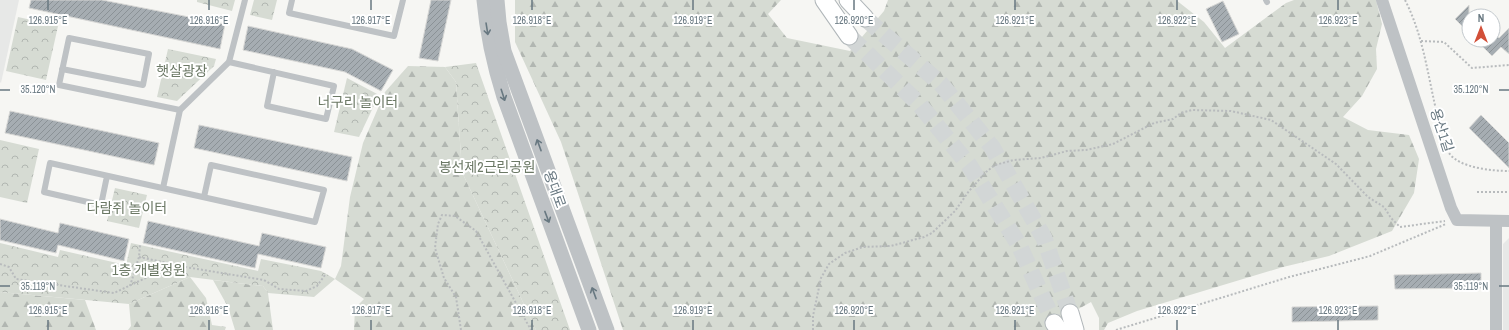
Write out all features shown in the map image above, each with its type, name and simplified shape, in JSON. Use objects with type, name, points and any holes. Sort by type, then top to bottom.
[{"type":"main road","points":[[824,0],[849,36]]},
{"type":"main road","points":[[848,0],[865,18]]},
{"type":"main road","points":[[1070,313],[1075,330]]},
{"type":"street","name":"용대로","points":[[484,0],[486,25],[492,57],[504,97],[589,330]]},
{"type":"street","name":"용대로","points":[[497,0],[504,52],[607,330]]},
{"type":"street","name":"용산1길","points":[[1382,0],[1451,208],[1457,220]]},
{"type":"street","points":[[1457,220],[1509,221]]},
{"type":"street","points":[[1496,221],[1496,330]]},
{"type":"lane","points":[[163,188],[180,110],[229,62],[245,0]]},
{"type":"lane","points":[[292,0],[289,13],[394,36],[403,0]]},
{"type":"lane","points":[[62,69],[143,85],[149,54],[69,38],[62,69],[59,85],[180,110]]},
{"type":"lane","points":[[229,62],[274,72],[334,86],[326,119],[267,106],[274,72]]},
{"type":"lane","points":[[107,176],[102,204],[44,192],[50,163],[204,198],[315,222],[324,190],[211,166],[204,198]]},
{"type":"path","points":[[1405,0],[1421,41],[1435,104],[1449,153],[1456,160],[1476,167],[1496,171],[1509,171]]},
{"type":"path","points":[[1421,41],[1444,42],[1472,68],[1509,65]]},
{"type":"path","points":[[813,330],[813,316],[821,278],[829,264],[845,253],[863,247],[891,246],[924,237],[932,233],[955,211],[969,191],[986,172],[995,166],[1014,160],[1041,158],[1067,151],[1086,150],[1113,144],[1149,125],[1173,119],[1181,113],[1192,110],[1231,111],[1271,120],[1336,164],[1368,198],[1384,208],[1400,227],[1457,220]]},
{"type":"path","points":[[1477,192],[1509,192]]},
{"type":"path","points":[[461,330],[456,297],[444,278],[435,248],[438,224],[442,215],[455,216],[476,231],[531,330]]},
{"type":"path","points":[[1116,330],[1289,276],[1370,256],[1457,220]]},
{"type":"path","points":[[130,286],[140,245]]},
{"type":"path","points":[[138,257],[173,265],[264,280],[279,289],[306,291],[318,286],[325,275]]},
{"type":"path","points":[[0,264],[9,266],[16,280],[114,293],[173,265]]},
{"type":"shaded area","points":[[0,0],[19,0],[1,83],[0,82]]},
{"type":"shaded area","points":[[1509,238],[1509,330],[1503,330],[1503,244]]},
{"type":"green space","points":[[197,0],[235,0],[232,11],[197,2]]},
{"type":"green space","points":[[254,0],[277,0],[272,20],[250,15]]},
{"type":"green space","points":[[515,0],[781,0],[768,14],[787,38],[850,51],[884,11],[888,0],[1176,0],[1204,22],[1225,48],[1286,3],[1294,0],[1376,0],[1382,24],[1376,49],[1377,69],[1362,96],[1343,117],[1368,130],[1409,135],[1419,159],[1414,193],[1392,231],[1329,256],[1283,267],[1137,311],[1108,323],[1104,330],[1099,330],[1099,318],[1091,302],[1064,317],[1047,330],[623,330],[561,142],[515,42]]},
{"type":"green space","points":[[18,17],[58,26],[46,80],[6,71]]},
{"type":"green space","name":"햇살광장","points":[[168,49],[216,59],[214,66],[177,101],[157,97]]},
{"type":"green space","name":"봉선제2근린공원","points":[[476,63],[570,330],[536,330],[462,172],[456,82],[445,67]]},
{"type":"green space","points":[[408,66],[445,67],[456,82],[462,172],[536,330],[354,330],[355,308],[364,299],[335,279],[341,266],[350,197],[363,143],[385,92]]},
{"type":"green space","name":"너구리 놀이터","points":[[347,78],[379,95],[359,137],[334,132]]},
{"type":"green space","points":[[0,140],[39,149],[27,203],[0,197]]},
{"type":"green space","name":"다람쥐 놀이터","points":[[115,188],[147,195],[139,228],[107,221]]},
{"type":"green space","name":"1층 개별정원","points":[[0,243],[58,257],[60,250],[126,265],[131,243],[258,271],[261,259],[321,271],[335,279],[314,297],[268,293],[263,286],[190,277],[129,304],[0,292]]},
{"type":"green space","points":[[190,277],[206,298],[212,325],[226,327],[225,330],[128,330],[131,326],[129,304]]},
{"type":"green space","points":[[213,280],[263,286],[268,293],[273,330],[235,330],[228,307]]},
{"type":"green space","points":[[0,292],[85,300],[96,330],[0,330]]},
{"type":"building","points":[[31,0],[102,0],[225,24],[220,49],[29,8]]},
{"type":"building","points":[[431,0],[451,0],[438,61],[419,58]]},
{"type":"building","points":[[1223,1],[1239,34],[1222,42],[1206,9]]},
{"type":"building","points":[[1461,13],[1461,25],[1455,19]]},
{"type":"building","points":[[248,26],[352,49],[393,70],[381,91],[345,72],[243,50]]},
{"type":"building","points":[[1509,28],[1509,54],[1501,47],[1501,36]]},
{"type":"building","points":[[1484,48],[1500,48],[1492,56]]},
{"type":"building","points":[[10,111],[159,143],[154,165],[5,133]]},
{"type":"building","points":[[1481,115],[1509,143],[1509,168],[1469,128]]},
{"type":"building","points":[[199,125],[352,157],[347,181],[194,148]]},
{"type":"building","points":[[0,219],[58,233],[60,223],[129,239],[124,261],[58,245],[56,253],[0,240]]},
{"type":"building","points":[[148,221],[259,246],[262,233],[326,247],[321,268],[258,254],[255,268],[143,243]]},
{"type":"building","points":[[1481,273],[1481,288],[1395,289],[1394,275]]},
{"type":"building","points":[[1378,306],[1378,320],[1292,322],[1292,307]]},
{"type":"tunnel","points":[[865,18],[941,84],[992,147],[1044,238],[1070,313]]},
{"type":"tunnel","points":[[849,36],[919,104],[969,165],[1019,245],[1054,323]]}]
